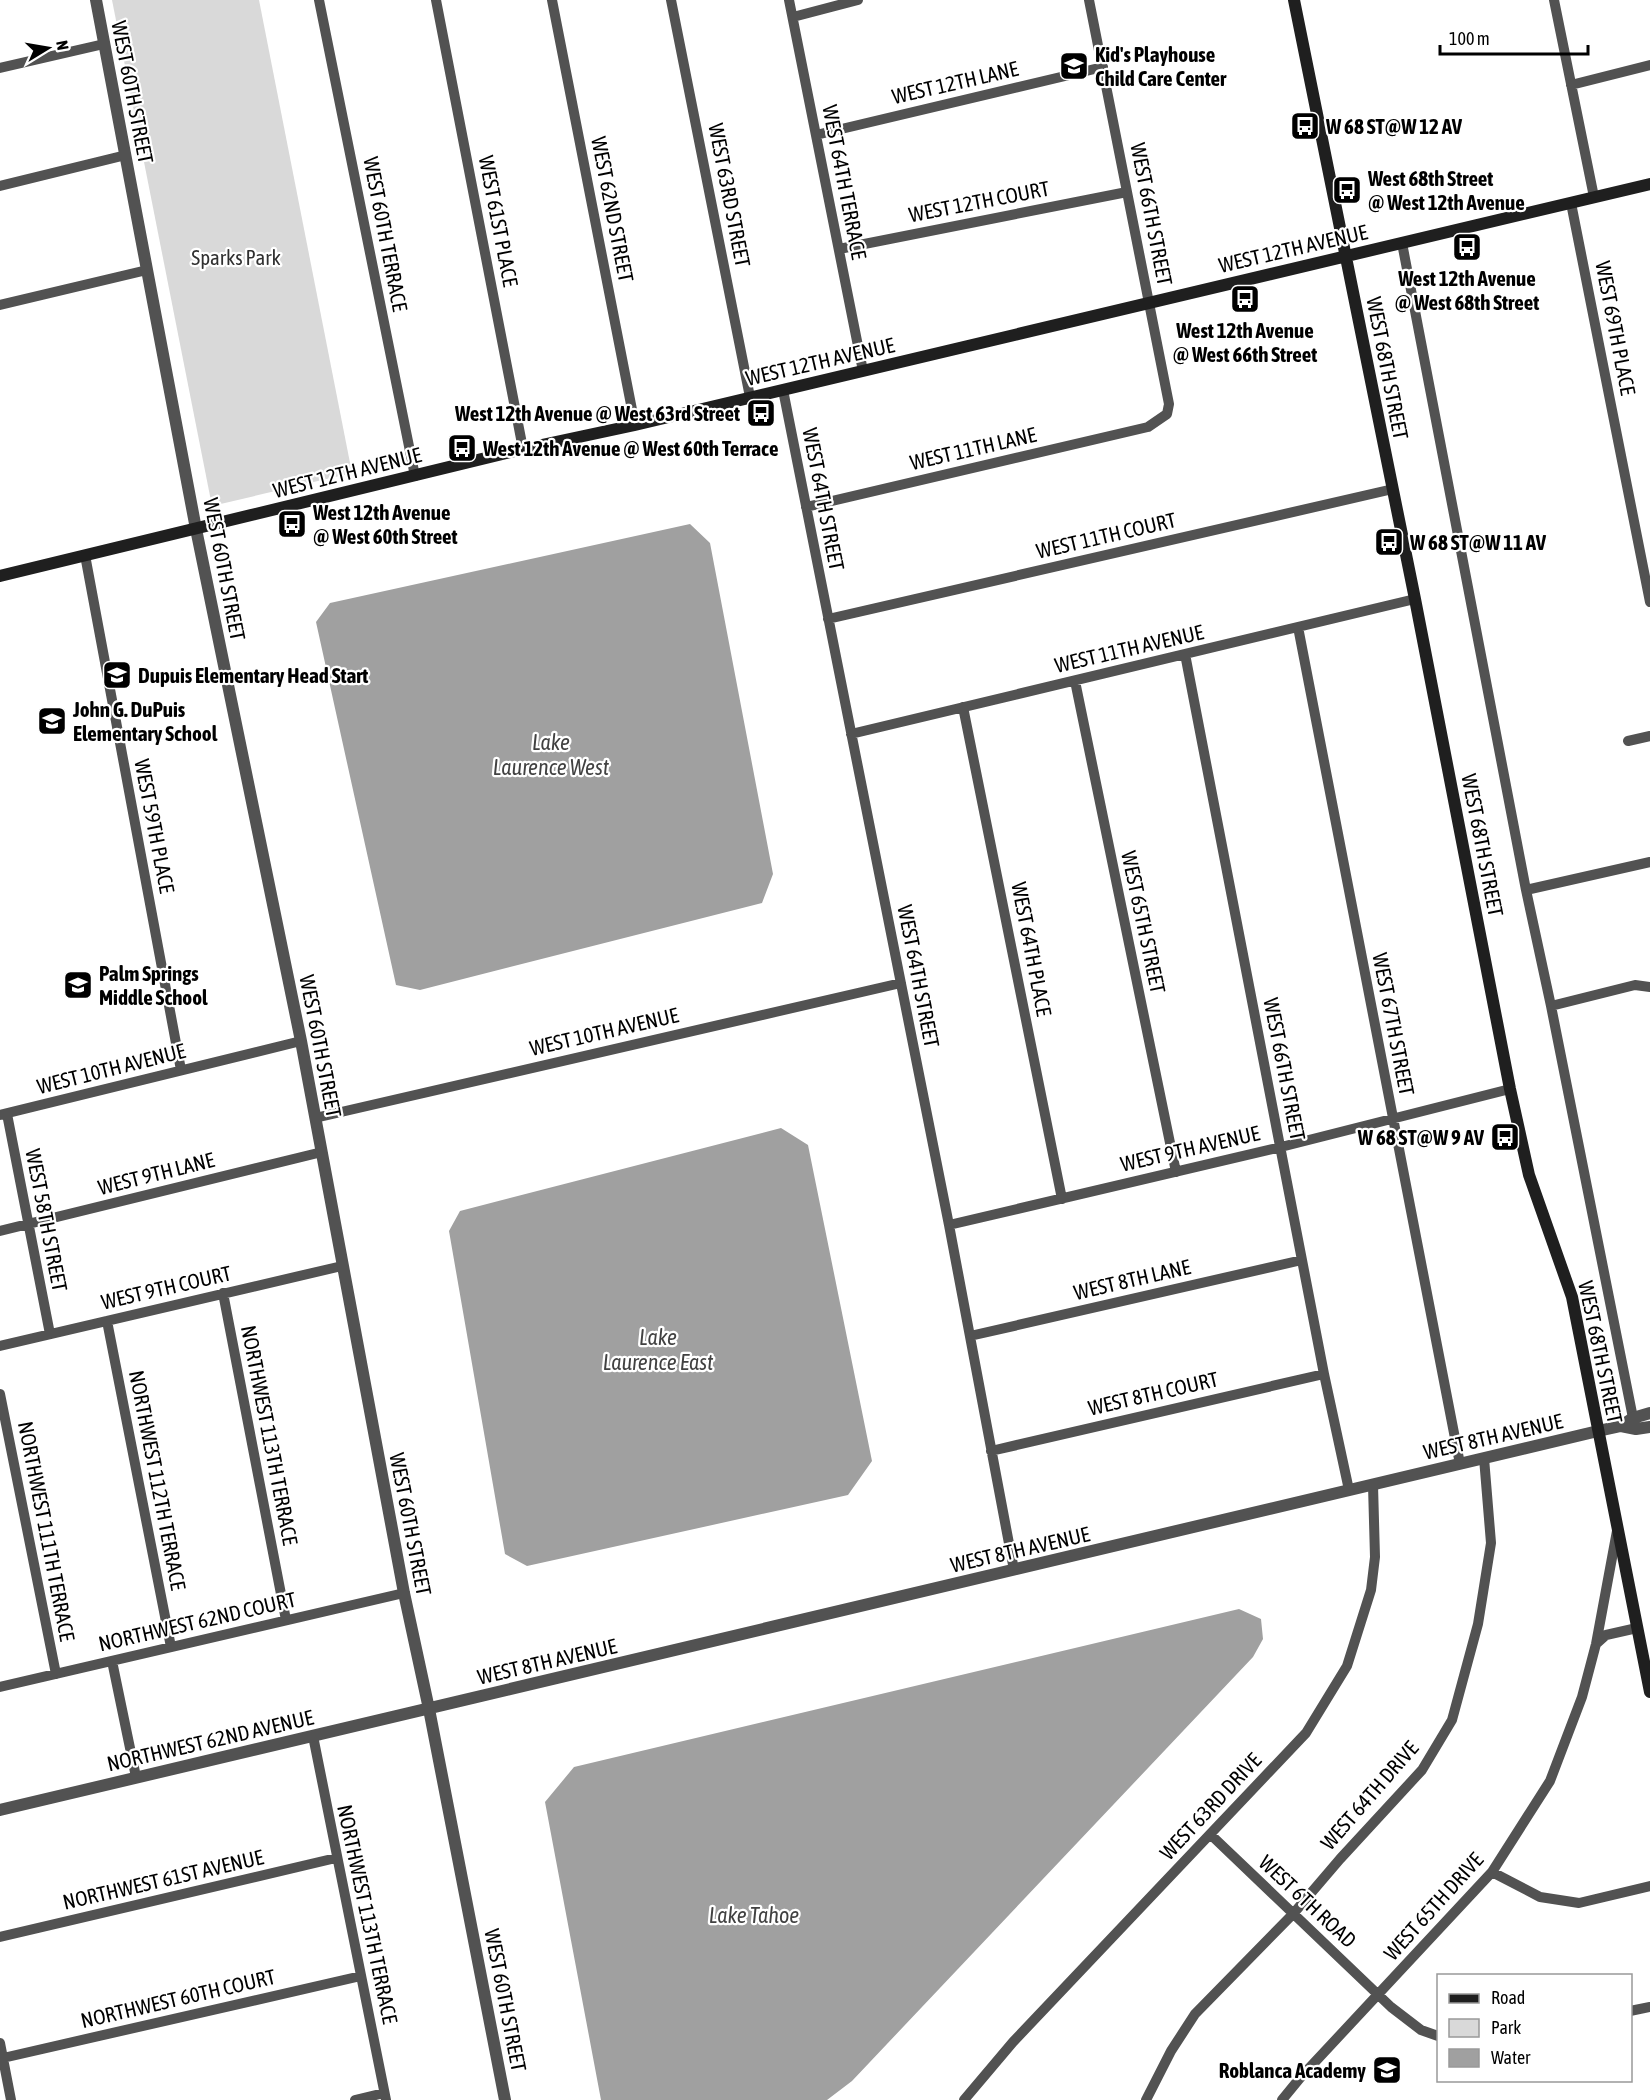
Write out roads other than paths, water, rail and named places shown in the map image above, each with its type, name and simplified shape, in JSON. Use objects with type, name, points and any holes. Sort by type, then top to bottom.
[{"type":"main road","name":"WEST 68TH STREET","points":[[1294,0],[1415,598],[1510,1089],[1529,1174],[1572,1297],[1650,1692]]},
{"type":"main road","name":"WEST 12TH AVENUE","points":[[0,576],[524,449],[750,398],[1650,184]]},
{"type":"street","name":"WEST 60TH STREET","points":[[96,0],[196,529],[301,1041],[404,1593],[429,1709],[505,2100]]},
{"type":"street","name":"WEST 60TH TERRACE","points":[[319,0],[415,476]]},
{"type":"street","name":"WEST 61ST PLACE","points":[[436,0],[524,449]]},
{"type":"street","name":"WEST 62ND STREET","points":[[552,0],[634,425]]},
{"type":"street","name":"WEST 63RD STREET","points":[[671,0],[750,398]]},
{"type":"street","name":"WEST 64TH TERRACE","points":[[789,0],[863,371]]},
{"type":"street","points":[[793,17],[858,0]]},
{"type":"street","name":"WEST 66TH STREET","points":[[1089,0],[1170,404],[1167,414],[1148,427]]},
{"type":"street","points":[[1554,0],[1594,197]]},
{"type":"street","points":[[0,68],[104,44]]},
{"type":"street","points":[[1571,84],[1650,65]]},
{"type":"street","name":"WEST 12TH LANE","points":[[816,135],[1103,68]]},
{"type":"street","points":[[0,186],[126,155]]},
{"type":"street","name":"WEST 12TH COURT","points":[[839,249],[1127,192]]},
{"type":"street","name":"WEST 69TH PLACE","points":[[1571,203],[1650,602]]},
{"type":"street","name":"WEST 68TH STREET","points":[[1402,243],[1526,890],[1633,1418]]},
{"type":"street","points":[[0,305],[147,270]]},
{"type":"street","name":"WEST 64TH STREET","points":[[783,390],[949,1226],[1014,1570]]},
{"type":"street","name":"WEST 11TH LANE","points":[[806,507],[1148,427]]},
{"type":"street","name":"WEST 11TH COURT","points":[[828,619],[1393,489]]},
{"type":"street","name":"WEST 59TH PLACE","points":[[85,555],[181,1070]]},
{"type":"street","name":"WEST 11TH AVENUE","points":[[851,734],[1415,598]]},
{"type":"street","name":"WEST 67TH STREET","points":[[1298,627],[1460,1464]]},
{"type":"street","name":"WEST 66TH STREET","points":[[1185,654],[1324,1374],[1349,1491]]},
{"type":"street","name":"WEST 65TH STREET","points":[[1075,681],[1176,1172]]},
{"type":"street","name":"WEST 64TH PLACE","points":[[963,707],[1062,1199]]},
{"type":"street","points":[[1628,741],[1650,736]]},
{"type":"street","points":[[1526,890],[1650,862]]},
{"type":"street","name":"WEST 10TH AVENUE","points":[[315,1118],[901,983]]},
{"type":"street","points":[[1551,1006],[1635,985],[1650,987]]},
{"type":"street","name":"WEST 10TH AVENUE","points":[[3,1114],[301,1041]]},
{"type":"street","name":"WEST 9TH AVENUE","points":[[949,1226],[1281,1147],[1510,1089]]},
{"type":"street","name":"WEST 58TH STREET","points":[[3,1114],[50,1334]]},
{"type":"street","name":"WEST 9TH LANE","points":[[0,1231],[322,1152]]},
{"type":"street","name":"WEST 8TH LANE","points":[[970,1336],[1302,1260]]},
{"type":"street","name":"WEST 9TH COURT","points":[[0,1346],[342,1266]]},
{"type":"street","name":"NORTHWEST 113TH TERRACE","points":[[222,1293],[286,1620]]},
{"type":"street","name":"NORTHWEST 112TH TERRACE","points":[[107,1321],[171,1647]]},
{"type":"street","name":"WEST 8TH COURT","points":[[991,1450],[1324,1374]]},
{"type":"street","name":"NORTHWEST 111TH TERRACE","points":[[0,1395],[56,1674]]},
{"type":"street","name":"WEST 8TH AVENUE","points":[[429,1709],[1621,1426],[1633,1418],[1650,1413]]},
{"type":"street","name":"WEST 8TH AVENUE","points":[[1621,1426],[1636,1429],[1650,1427]]},
{"type":"street","name":"WEST 64TH DRIVE","points":[[1146,2100],[1171,2051],[1195,2014],[1293,1914],[1422,1770],[1452,1720],[1478,1624],[1491,1543],[1484,1458]]},
{"type":"street","name":"WEST 63RD DRIVE","points":[[964,2100],[1013,2042],[1306,1733],[1347,1666],[1371,1590],[1375,1557],[1373,1485]]},
{"type":"street","name":"WEST 65TH DRIVE","points":[[1282,2100],[1492,1872],[1550,1781],[1582,1696],[1596,1644],[1617,1529]]},
{"type":"street","name":"NORTHWEST 62ND COURT","points":[[0,1687],[404,1593]]},
{"type":"street","points":[[1596,1644],[1606,1635],[1637,1628]]},
{"type":"street","points":[[112,1661],[136,1777]]},
{"type":"street","name":"NORTHWEST 62ND AVENUE","points":[[0,1810],[429,1709]]},
{"type":"street","name":"NORTHWEST 113TH TERRACE","points":[[313,1736],[385,2097]]},
{"type":"street","name":"WEST 6TH ROAD","points":[[1210,1835],[1380,1994],[1391,2007],[1421,2030],[1437,2036]]},
{"type":"street","name":"NORTHWEST 61ST AVENUE","points":[[0,1937],[336,1858]]},
{"type":"street","points":[[1492,1872],[1540,1897],[1579,1902],[1650,1886]]},
{"type":"street","name":"NORTHWEST 60TH COURT","points":[[3,2058],[361,1976]]},
{"type":"street","points":[[1632,2011],[1650,2007]]},
{"type":"street","points":[[0,2043],[11,2100]]},
{"type":"street","points":[[355,2100],[385,2097]]},
{"type":"water","name":"Lake Laurence West","points":[[690,524],[710,543],[773,874],[762,903],[420,990],[396,985],[316,622],[330,603]]},
{"type":"water","name":"Lake Laurence East","points":[[781,1128],[808,1145],[872,1461],[848,1495],[527,1566],[505,1554],[449,1231],[460,1211]]},
{"type":"water","name":"Lake Tahoe","points":[[1239,1609],[1261,1619],[1263,1639],[1253,1657],[852,2081],[827,2100],[601,2100],[545,1802],[574,1767]]},
{"type":"place","name":"Kid's Playhouse Child Care Center","points":[[1074,66]]},
{"type":"place","name":"W 68 ST@W 12 AV","points":[[1305,126]]},
{"type":"place","name":"West 68th Street @ West 12th Avenue","points":[[1347,190]]},
{"type":"place","name":"West 12th Avenue @ West 68th Street","points":[[1467,247]]},
{"type":"place","name":"West 12th Avenue @ West 66th Street","points":[[1245,299]]},
{"type":"place","name":"West 12th Avenue @ West 63rd Street","points":[[761,413]]},
{"type":"place","name":"West 12th Avenue @ West 60th Terrace","points":[[462,448]]},
{"type":"place","name":"West 12th Avenue @ West 60th Street","points":[[292,524]]},
{"type":"place","name":"W 68 ST@W 11 AV","points":[[1389,542]]},
{"type":"place","name":"Dupuis Elementary Head Start","points":[[117,675]]},
{"type":"place","name":"John G. DuPuis Elementary School","points":[[52,721]]},
{"type":"place","name":"Palm Springs Middle School","points":[[78,985]]},
{"type":"place","name":"W 68 ST@W 9 AV","points":[[1505,1137]]},
{"type":"place","name":"Roblanca Academy","points":[[1387,2070]]},
{"type":"park label","name":"Sparks Park","points":[[236,257]]}]
